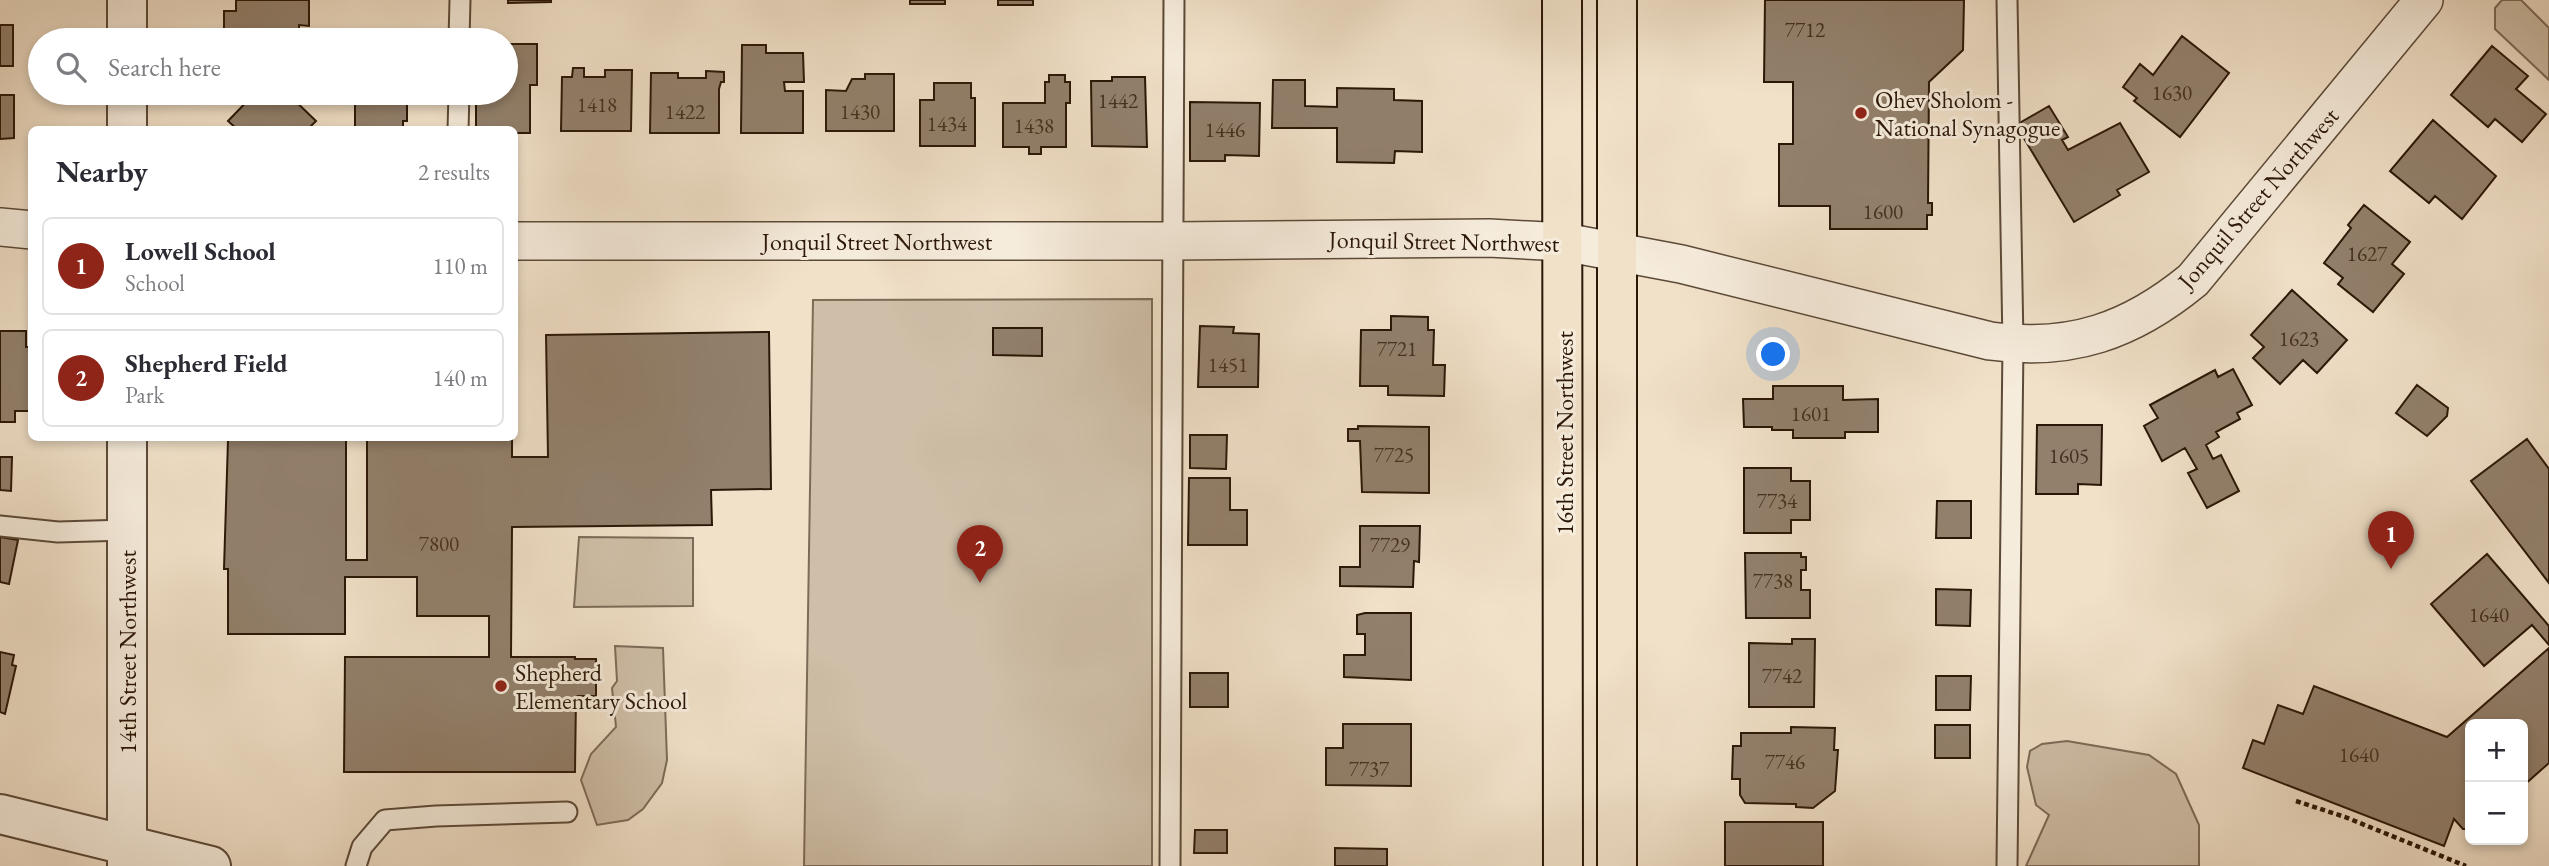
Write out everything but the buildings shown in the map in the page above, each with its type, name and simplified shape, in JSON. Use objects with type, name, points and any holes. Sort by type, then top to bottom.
[{"type":"main road","name":"16th Street Northwest","points":[[1562,0],[1563,866]]},
{"type":"main road","points":[[1617,0],[1617,866]]},
{"type":"street","points":[[127,0],[127,28]]},
{"type":"street","name":"Jonquil Street Northwest","points":[[518,241],[1173,241],[1489,237],[1564,242],[1681,264],[1990,341],[2013,344],[2060,343],[2097,335],[2136,320],[2160,306],[2193,280],[2424,0]]},
{"type":"street","points":[[127,105],[127,126]]},
{"type":"street","points":[[0,226],[28,230]]},
{"type":"street","name":"14th Street Northwest","points":[[127,441],[127,855]]},
{"type":"street","points":[[0,814],[127,855],[211,866]]},
{"type":"lane","points":[[459,28],[460,0]]},
{"type":"lane","points":[[1170,866],[1174,0]]},
{"type":"lane","points":[[2007,0],[2013,344],[2007,866]]},
{"type":"lane","points":[[458,126],[459,105]]},
{"type":"lane","points":[[0,526],[58,532],[127,530]]},
{"type":"lane","points":[[356,866],[362,847],[386,820],[567,812]]},
{"type":"path","points":[[2296,801],[2345,817],[2466,866]]},
{"type":"shaded area","points":[[2502,0],[2521,0],[2549,28],[2549,80],[2495,29],[2495,8]]},
{"type":"shaded area","points":[[1152,299],[1152,866],[804,866],[813,300]]},
{"type":"shaded area","points":[[579,537],[693,538],[693,606],[574,607]]},
{"type":"shaded area","points":[[615,646],[663,648],[667,760],[662,783],[643,809],[628,820],[597,825],[581,780],[591,754],[616,727],[612,688],[617,681]]},
{"type":"shaded area","points":[[2067,741],[2149,755],[2176,774],[2199,825],[2199,866],[2026,866],[2049,815],[2036,805],[2027,767],[2030,751],[2042,744]]},
{"type":"place","name":"Ohev Sholom - National Synagogue","points":[[1861,113]]},
{"type":"place","name":"Lowell School","points":[[2391,569]]},
{"type":"place","name":"Shepherd Field","points":[[980,583]]},
{"type":"place","name":"Shepherd Elementary School","points":[[501,686]]}]
